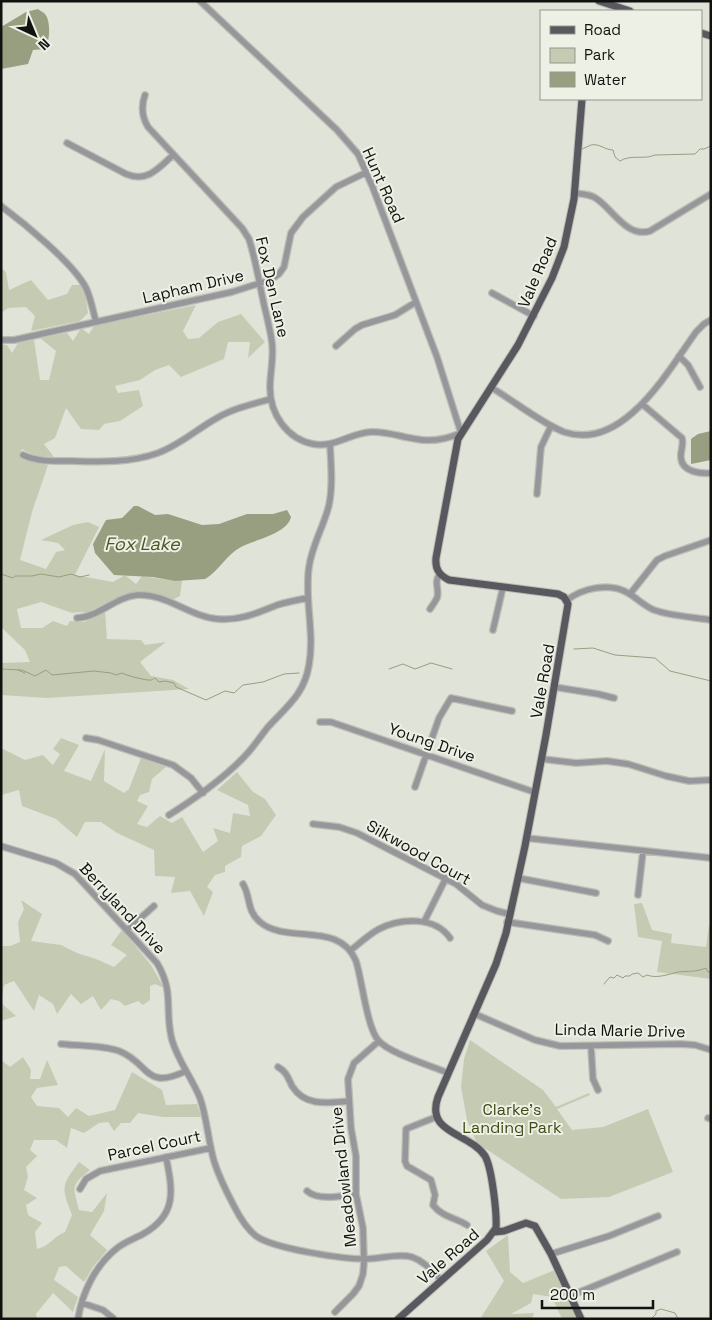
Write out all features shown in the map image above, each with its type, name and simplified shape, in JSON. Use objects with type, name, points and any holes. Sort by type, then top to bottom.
[{"type":"main road","points":[[599,1],[628,10]]},
{"type":"main road","name":"Vale Road","points":[[440,574],[436,567],[436,558],[457,445],[461,433],[492,388],[534,316],[564,247],[571,220],[582,100]]},
{"type":"main road","points":[[440,574],[450,580],[558,594],[566,600]]},
{"type":"main road","name":"Vale Road","points":[[398,1319],[494,1232],[496,1221],[490,1170],[486,1158],[475,1146],[444,1126],[436,1117],[436,1103],[496,964],[510,914],[542,758],[567,615],[566,600]]},
{"type":"main road","points":[[494,1232],[504,1231],[522,1223],[532,1224],[537,1228],[581,1319]]},
{"type":"street","name":"Hunt Road","points":[[200,1],[347,140],[358,154],[367,172],[437,357],[461,433]]},
{"type":"street","name":"Fox Den Lane","points":[[145,94],[143,110],[146,124],[246,234],[251,246],[273,347],[271,399],[280,420],[294,437],[313,444],[330,444],[372,432],[422,440],[440,439],[461,433]]},
{"type":"street","points":[[67,144],[126,174],[136,177],[144,177],[153,173],[173,155]]},
{"type":"street","name":"Lapham Drive","points":[[1,340],[14,340],[232,292],[260,284],[275,276],[284,267],[291,233],[303,217],[335,188],[367,172]]},
{"type":"street","points":[[574,193],[597,199],[628,227],[642,232],[650,231],[711,194]]},
{"type":"street","points":[[1,206],[22,222],[77,275],[88,294],[96,322]]},
{"type":"street","points":[[492,293],[534,316]]},
{"type":"street","points":[[336,346],[352,330],[395,315],[416,302]]},
{"type":"street","points":[[492,388],[551,426],[576,434],[597,433],[617,424],[642,404],[654,391],[700,328],[711,320]]},
{"type":"street","points":[[679,356],[688,366],[700,386]]},
{"type":"street","points":[[23,455],[45,460],[96,462],[120,462],[143,458],[176,445],[221,416],[242,407],[271,399]]},
{"type":"street","points":[[642,404],[682,438],[681,459],[684,465],[695,472],[711,473]]},
{"type":"street","points":[[537,494],[541,447],[551,426]]},
{"type":"street","points":[[169,815],[203,793],[231,771],[268,727],[292,704],[302,689],[308,671],[312,644],[308,598],[310,558],[329,505],[332,479],[330,444]]},
{"type":"street","points":[[630,594],[654,563],[661,558],[711,540]]},
{"type":"street","points":[[430,609],[438,596],[436,583],[440,574]]},
{"type":"street","points":[[492,630],[503,587]]},
{"type":"street","points":[[566,600],[572,596],[607,587],[617,588],[630,594],[650,608],[711,620]]},
{"type":"street","points":[[77,618],[87,617],[122,599],[138,595],[159,598],[200,616],[226,620],[252,615],[280,604],[308,598]]},
{"type":"street","points":[[554,687],[614,698]]},
{"type":"street","points":[[415,787],[439,718],[451,698],[512,711]]},
{"type":"street","name":"Young Drive","points":[[320,722],[330,722],[534,792]]},
{"type":"street","points":[[86,738],[98,740],[173,765],[191,778],[203,793]]},
{"type":"street","points":[[542,758],[576,763],[607,761],[628,764],[689,781],[711,780]]},
{"type":"street","name":"Silkwood Court","points":[[313,824],[339,827],[357,833],[446,878],[462,888],[482,905],[497,912],[510,914]]},
{"type":"street","points":[[526,838],[711,858]]},
{"type":"street","name":"Berryland Drive","points":[[1,846],[45,859],[71,871],[86,883],[152,958],[164,977],[169,992],[171,1033],[175,1048],[200,1099],[217,1171],[237,1213],[255,1235],[276,1245],[328,1256],[364,1259],[400,1256],[412,1258],[423,1262],[441,1280]]},
{"type":"street","points":[[638,895],[643,851]]},
{"type":"street","points":[[424,922],[446,878]]},
{"type":"street","points":[[518,878],[596,893]]},
{"type":"street","points":[[243,884],[251,912],[263,924],[275,930],[331,938],[341,942],[351,950],[358,968],[372,1026],[378,1041],[392,1050],[448,1073]]},
{"type":"street","points":[[127,930],[154,906]]},
{"type":"street","points":[[351,950],[381,928],[399,922],[424,922],[441,929],[450,938]]},
{"type":"street","points":[[507,922],[595,935],[608,942]]},
{"type":"street","name":"Linda Marie Drive","points":[[475,1014],[543,1042],[560,1046],[680,1044],[695,1045],[711,1050]]},
{"type":"street","name":"Meadowland Drive","points":[[335,1312],[353,1294],[358,1286],[364,1259],[362,1218],[356,1194],[356,1156],[348,1079],[351,1068],[357,1059],[378,1041]]},
{"type":"street","points":[[61,1044],[117,1050],[130,1057],[149,1074],[160,1078],[170,1078],[186,1071]]},
{"type":"street","points":[[592,1046],[593,1078],[598,1090]]},
{"type":"street","points":[[278,1067],[286,1072],[296,1090],[308,1100],[323,1103],[349,1101]]},
{"type":"street","points":[[436,1117],[406,1129],[404,1161],[407,1166],[431,1180],[435,1195],[435,1208],[446,1216],[459,1219],[467,1225]]},
{"type":"street","name":"Parcel Court","points":[[80,1189],[86,1179],[100,1171],[211,1148]]},
{"type":"street","points":[[78,1319],[90,1280],[109,1255],[120,1246],[150,1229],[167,1211],[171,1200],[172,1188],[166,1157]]},
{"type":"street","points":[[307,1191],[319,1196],[356,1194]]},
{"type":"street","points":[[551,1254],[609,1236],[658,1216]]},
{"type":"street","points":[[570,1296],[677,1252]]},
{"type":"street","points":[[82,1303],[103,1310],[113,1318]]},
{"type":"green space","points":[[1,268],[6,272],[9,290],[31,280],[48,300],[67,294],[72,285],[81,285],[88,313],[80,321],[31,331],[35,316],[26,307],[8,308],[1,313]]},
{"type":"green space","points":[[196,305],[183,331],[188,339],[199,338],[218,322],[241,314],[265,342],[248,358],[250,342],[228,342],[224,359],[181,377],[169,365],[155,370],[140,380],[115,386],[118,393],[139,390],[143,406],[120,421],[104,424],[99,430],[81,429],[66,408],[55,438],[44,444],[54,457],[33,456],[22,449],[19,454],[23,459],[48,465],[32,512],[20,560],[46,569],[56,552],[65,550],[58,543],[41,540],[73,525],[88,522],[99,527],[75,575],[113,582],[125,575],[136,584],[142,576],[175,581],[182,580],[180,596],[172,600],[154,593],[145,592],[119,597],[87,613],[72,613],[41,602],[17,609],[21,628],[42,628],[53,621],[67,626],[70,621],[84,622],[105,611],[107,639],[141,640],[145,645],[166,642],[140,662],[151,676],[173,680],[189,689],[47,698],[1,695],[1,663],[30,662],[25,650],[1,627],[1,344],[7,345],[12,353],[18,343],[34,340],[40,380],[49,380],[56,351],[40,338],[67,333],[73,341],[81,328],[89,334],[94,326]]},
{"type":"green space","points":[[61,738],[79,745],[64,771],[91,781],[105,749],[104,781],[124,793],[129,789],[141,758],[166,767],[152,779],[149,792],[140,795],[137,801],[148,806],[137,824],[147,827],[160,816],[172,823],[182,817],[203,852],[218,841],[213,828],[230,833],[233,813],[250,816],[248,805],[217,790],[237,772],[253,792],[265,799],[276,815],[261,836],[242,846],[241,857],[225,866],[225,872],[215,875],[207,887],[213,892],[204,916],[190,891],[171,893],[175,877],[155,876],[154,850],[117,833],[101,822],[85,822],[77,837],[56,819],[22,806],[19,790],[1,795],[1,748],[25,760],[43,755],[53,765],[60,754],[53,749]]},
{"type":"green space","points":[[21,900],[42,914],[31,941],[61,945],[114,967],[127,955],[111,945],[122,930],[151,965],[164,988],[155,984],[150,986],[150,1000],[143,1005],[138,1001],[125,1006],[119,1001],[111,999],[101,1010],[93,996],[81,1004],[71,994],[57,1014],[53,1004],[39,995],[34,1011],[14,981],[4,985],[1,1003],[1,946],[10,946],[20,942],[18,922],[24,909]]},
{"type":"green space","points":[[642,903],[652,930],[672,934],[671,943],[706,947],[709,926],[711,926],[711,979],[657,972],[662,941],[638,937],[634,904]]},
{"type":"green space","points":[[1,1003],[16,1016],[1,1021]]},
{"type":"green space","name":"Clarke's Landing Park","points":[[470,1040],[543,1090],[556,1107],[589,1093],[590,1095],[557,1109],[572,1130],[603,1127],[648,1109],[673,1172],[609,1197],[561,1199],[477,1143],[467,1120],[461,1087],[464,1059]]},
{"type":"green space","points":[[23,1057],[31,1070],[30,1079],[40,1079],[47,1060],[58,1085],[37,1088],[31,1097],[37,1106],[59,1108],[68,1117],[76,1108],[89,1116],[115,1110],[132,1072],[162,1090],[166,1105],[197,1104],[201,1117],[163,1117],[138,1113],[130,1123],[121,1123],[114,1131],[108,1122],[99,1123],[84,1133],[71,1128],[67,1148],[56,1140],[34,1140],[30,1150],[37,1156],[26,1167],[28,1177],[24,1190],[37,1198],[26,1205],[28,1215],[42,1223],[35,1232],[37,1249],[45,1246],[65,1232],[72,1215],[66,1198],[66,1182],[79,1162],[90,1170],[76,1183],[75,1196],[79,1210],[92,1212],[107,1193],[104,1211],[90,1235],[107,1250],[84,1282],[66,1266],[59,1267],[54,1280],[78,1297],[73,1312],[53,1293],[36,1314],[37,1319],[1,1319],[1,1060],[10,1067]]},
{"type":"green space","points":[[508,1235],[510,1272],[523,1283],[555,1270],[577,1319],[562,1319],[552,1297],[533,1294],[531,1303],[511,1314],[534,1313],[532,1319],[480,1319],[504,1281],[486,1251]]},
{"type":"water","points":[[38,9],[47,17],[49,26],[49,36],[45,49],[33,50],[28,64],[1,69],[1,27],[26,12]]},
{"type":"water","points":[[711,431],[711,460],[691,464],[691,439],[698,434]]},
{"type":"water","name":"Fox Lake","points":[[134,506],[138,506],[155,515],[168,514],[202,525],[219,524],[247,514],[273,514],[287,510],[291,517],[288,523],[277,532],[236,550],[205,579],[175,581],[153,577],[114,575],[95,553],[93,544],[106,520],[122,518]]},
{"type":"waterway","points":[[582,149],[594,145],[613,150],[615,157],[620,161],[655,155],[695,154],[700,149],[711,146]]},
{"type":"waterway","points":[[1,574],[13,578],[15,576],[41,574],[59,577],[71,574],[80,577],[89,575]]},
{"type":"waterway","points":[[574,649],[593,648],[615,655],[655,658],[670,671],[711,681]]},
{"type":"waterway","points":[[389,669],[403,664],[415,669],[431,663],[452,669]]},
{"type":"waterway","points":[[1,669],[22,670],[35,676],[46,670],[52,675],[94,671],[116,675],[122,673],[145,680],[155,678],[159,682],[174,683],[176,687],[206,700],[225,691],[234,693],[243,685],[263,682],[284,674],[299,673]]},
{"type":"waterway","points":[[18,670],[25,673]]},
{"type":"waterway","points":[[604,984],[610,977],[614,978],[617,975],[623,978],[638,973],[643,977],[647,975],[659,976],[706,968],[708,972],[711,972]]},
{"type":"waterway","points":[[651,1319],[656,1314],[656,1311],[661,1309],[675,1313],[678,1319]]}]
